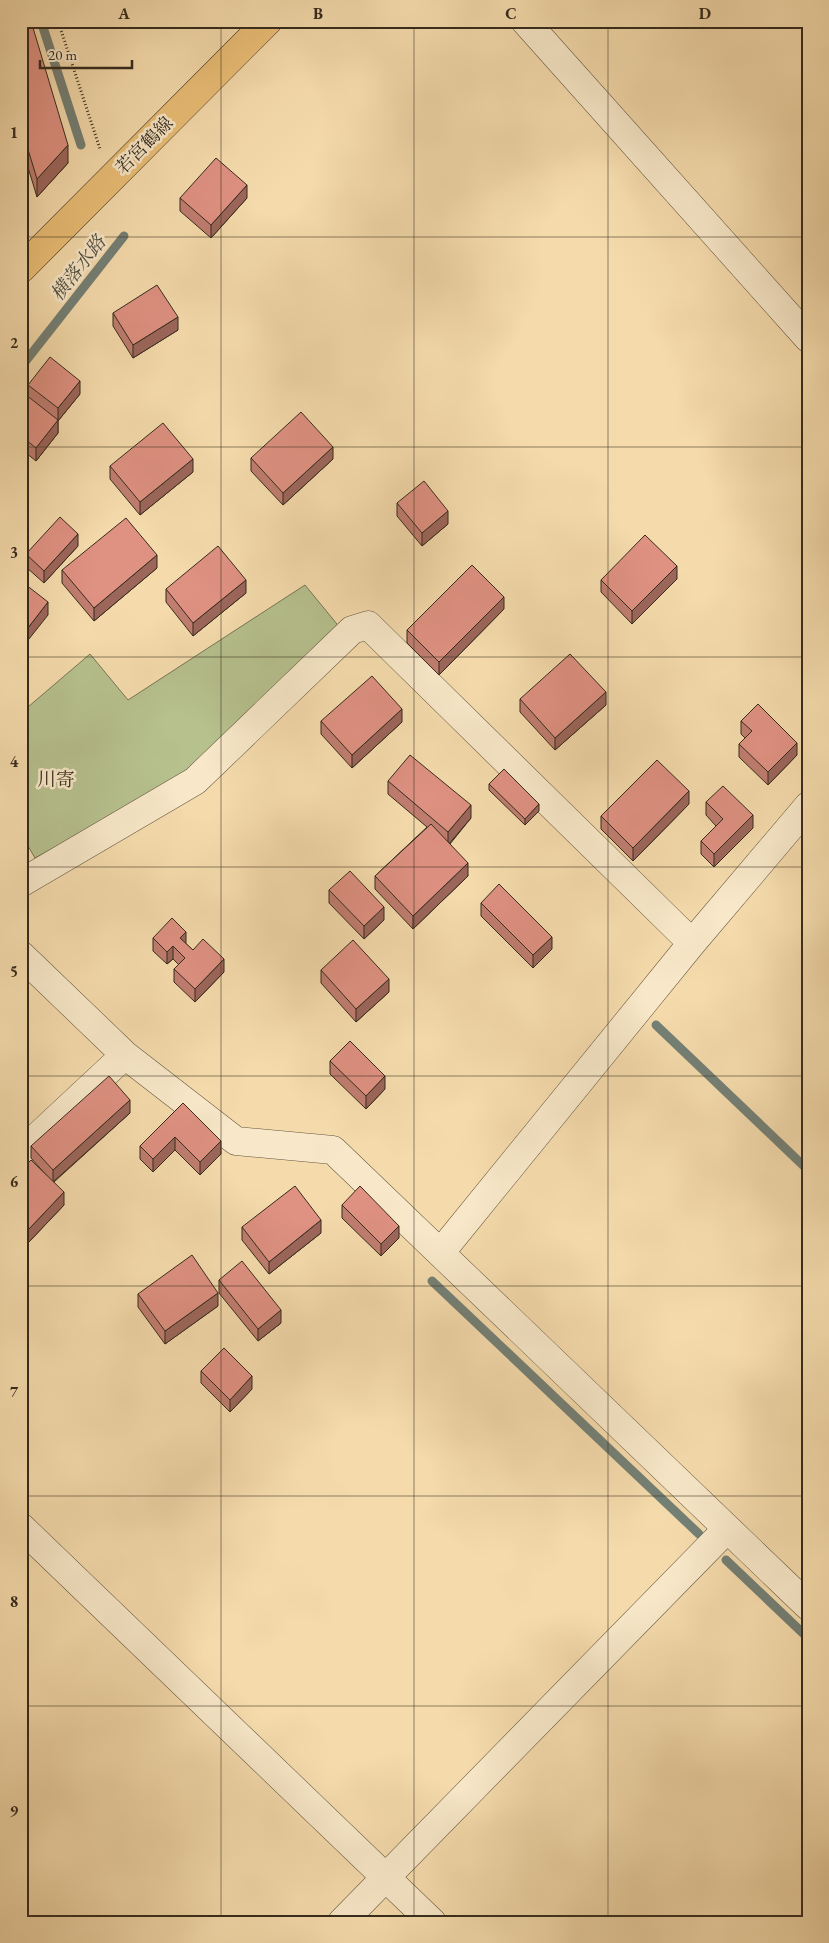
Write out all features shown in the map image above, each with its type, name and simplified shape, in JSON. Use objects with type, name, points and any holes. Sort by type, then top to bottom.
[{"type":"main road","name":"若宮鶴線","points":[[21,269],[268,21]]},
{"type":"street","points":[[525,21],[808,338]]},
{"type":"street","points":[[21,883],[195,780],[352,630],[368,625],[692,943]]},
{"type":"street","points":[[441,1252],[692,943],[808,806]]},
{"type":"street","points":[[21,955],[125,1055],[236,1141],[333,1150],[441,1252],[726,1530],[808,1606]]},
{"type":"street","points":[[21,1152],[125,1055]]},
{"type":"street","points":[[21,1527],[432,1922]]},
{"type":"street","points":[[342,1922],[726,1530]]},
{"type":"path","points":[[58,21],[110,179]]},
{"type":"green space","points":[[305,585],[341,629],[191,774],[35,858],[21,834],[21,713],[90,654],[128,700]]},
{"type":"building","points":[[31,21],[68,145],[37,179],[23,133],[21,133],[21,23]]},
{"type":"building","points":[[216,158],[247,185],[211,225],[180,198]]},
{"type":"building","points":[[157,285],[178,317],[133,345],[113,313]]},
{"type":"building","points":[[50,357],[80,381],[58,408],[28,385]]},
{"type":"building","points":[[21,391],[58,420],[36,448],[21,436]]},
{"type":"building","points":[[301,412],[333,447],[283,493],[251,458]]},
{"type":"building","points":[[163,423],[193,459],[140,502],[110,466]]},
{"type":"building","points":[[424,481],[448,511],[422,533],[397,503]]},
{"type":"building","points":[[60,517],[78,534],[44,571],[26,554]]},
{"type":"building","points":[[126,518],[157,555],[94,608],[62,570]]},
{"type":"building","points":[[645,535],[677,566],[632,611],[601,580]]},
{"type":"building","points":[[218,546],[246,580],[193,623],[166,589]]},
{"type":"building","points":[[472,565],[504,597],[439,662],[407,630]]},
{"type":"building","points":[[21,581],[48,602],[21,637]]},
{"type":"building","points":[[570,654],[606,692],[555,738],[520,699]]},
{"type":"building","points":[[372,676],[402,709],[352,755],[321,721]]},
{"type":"building","points":[[758,704],[797,743],[768,772],[739,744],[752,731],[741,721]]},
{"type":"building","points":[[410,755],[471,805],[448,832],[388,781]]},
{"type":"building","points":[[657,760],[689,791],[633,848],[601,816]]},
{"type":"building","points":[[504,769],[539,804],[525,819],[489,784]]},
{"type":"building","points":[[723,786],[753,815],[714,854],[701,841],[723,819],[706,802]]},
{"type":"building","points":[[431,824],[468,863],[413,916],[375,876]]},
{"type":"building","points":[[350,871],[384,907],[364,926],[329,890]]},
{"type":"building","points":[[499,884],[552,937],[533,955],[481,903]]},
{"type":"building","points":[[172,918],[186,932],[180,938],[193,950],[203,939],[224,959],[195,989],[174,969],[185,958],[173,946],[167,952],[153,938]]},
{"type":"building","points":[[353,940],[389,979],[356,1009],[321,970]]},
{"type":"building","points":[[350,1041],[385,1076],[366,1096],[330,1061]]},
{"type":"building","points":[[109,1076],[130,1100],[53,1170],[31,1146]]},
{"type":"building","points":[[183,1103],[221,1141],[200,1162],[175,1137],[153,1159],[140,1146]]},
{"type":"building","points":[[31,1160],[64,1192],[28,1230],[21,1224],[21,1170]]},
{"type":"building","points":[[295,1186],[321,1220],[269,1262],[242,1227]]},
{"type":"building","points":[[360,1186],[399,1226],[381,1244],[342,1205]]},
{"type":"building","points":[[192,1255],[218,1293],[165,1331],[138,1294]]},
{"type":"building","points":[[242,1261],[281,1310],[258,1329],[219,1280]]},
{"type":"building","points":[[224,1348],[252,1376],[230,1400],[201,1371]]},
{"type":"waterway","name":"横落水路","points":[[41,21],[81,145]]},
{"type":"waterway","name":"横落水路","points":[[21,367],[124,236]]},
{"type":"waterway","points":[[656,1025],[808,1170]]},
{"type":"waterway","points":[[432,1281],[699,1534]]},
{"type":"waterway","points":[[726,1560],[808,1638]]},
{"type":"district","name":"川寄","points":[[56,779]]}]
